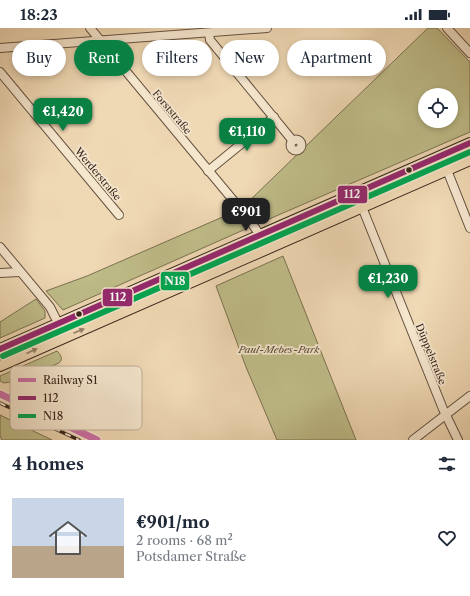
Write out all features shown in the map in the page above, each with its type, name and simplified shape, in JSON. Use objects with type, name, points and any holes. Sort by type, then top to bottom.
[{"type":"main road","points":[[0,349],[470,143]]},
{"type":"main road","points":[[0,366],[470,160]]},
{"type":"street","name":"Forststraße","points":[[90,28],[99,40]]},
{"type":"street","points":[[114,40],[262,28]]},
{"type":"street","points":[[447,28],[470,52]]},
{"type":"street","points":[[209,33],[210,40],[293,141]]},
{"type":"street","points":[[0,48],[74,43]]},
{"type":"street","name":"Werderstraße","points":[[0,72],[119,215]]},
{"type":"street","name":"Forststraße","points":[[129,76],[260,235],[267,249]]},
{"type":"street","points":[[208,171],[274,117]]},
{"type":"street","points":[[447,170],[470,228]]},
{"type":"street","name":"Düppelstraße","points":[[362,207],[446,415],[458,440]]},
{"type":"street","points":[[0,247],[50,307],[65,337]]},
{"type":"street","points":[[0,273],[20,272]]},
{"type":"street","points":[[413,440],[470,396]]},
{"type":"green space","points":[[428,28],[437,28],[470,62],[470,132],[260,223],[245,205],[378,76],[386,76],[386,69]]},
{"type":"green space","points":[[470,146],[470,157],[270,243],[267,236]]},
{"type":"green space","points":[[234,212],[248,228],[63,310],[46,291],[87,276]]},
{"type":"green space","points":[[257,240],[260,247],[70,330],[67,324]]},
{"type":"green space","name":"Paul-Mebes-Park","points":[[283,256],[356,440],[277,440],[246,367],[216,286]]},
{"type":"green space","points":[[36,299],[45,311],[45,318],[0,338],[0,322]]},
{"type":"green space","points":[[47,331],[51,340],[0,362],[0,352]]},
{"type":"green space","points":[[57,351],[61,358],[59,363],[52,366],[23,366]]},
{"type":"green space","points":[[10,372],[10,382],[4,383],[0,381],[0,376]]},
{"type":"green space","points":[[0,415],[10,420],[10,430],[31,430],[52,440],[2,440],[0,436]]},
{"type":"railway","points":[[0,403],[10,408]]},
{"type":"railway","points":[[58,430],[79,440]]},
{"type":"rail line","name":"S1","points":[[0,394],[10,399]]},
{"type":"rail line","name":"S1","points":[[76,430],[97,440]]},
{"type":"transit line","name":"112","points":[[0,349],[470,143]]},
{"type":"transit line","name":"N18","points":[[3,356],[470,152]]}]
